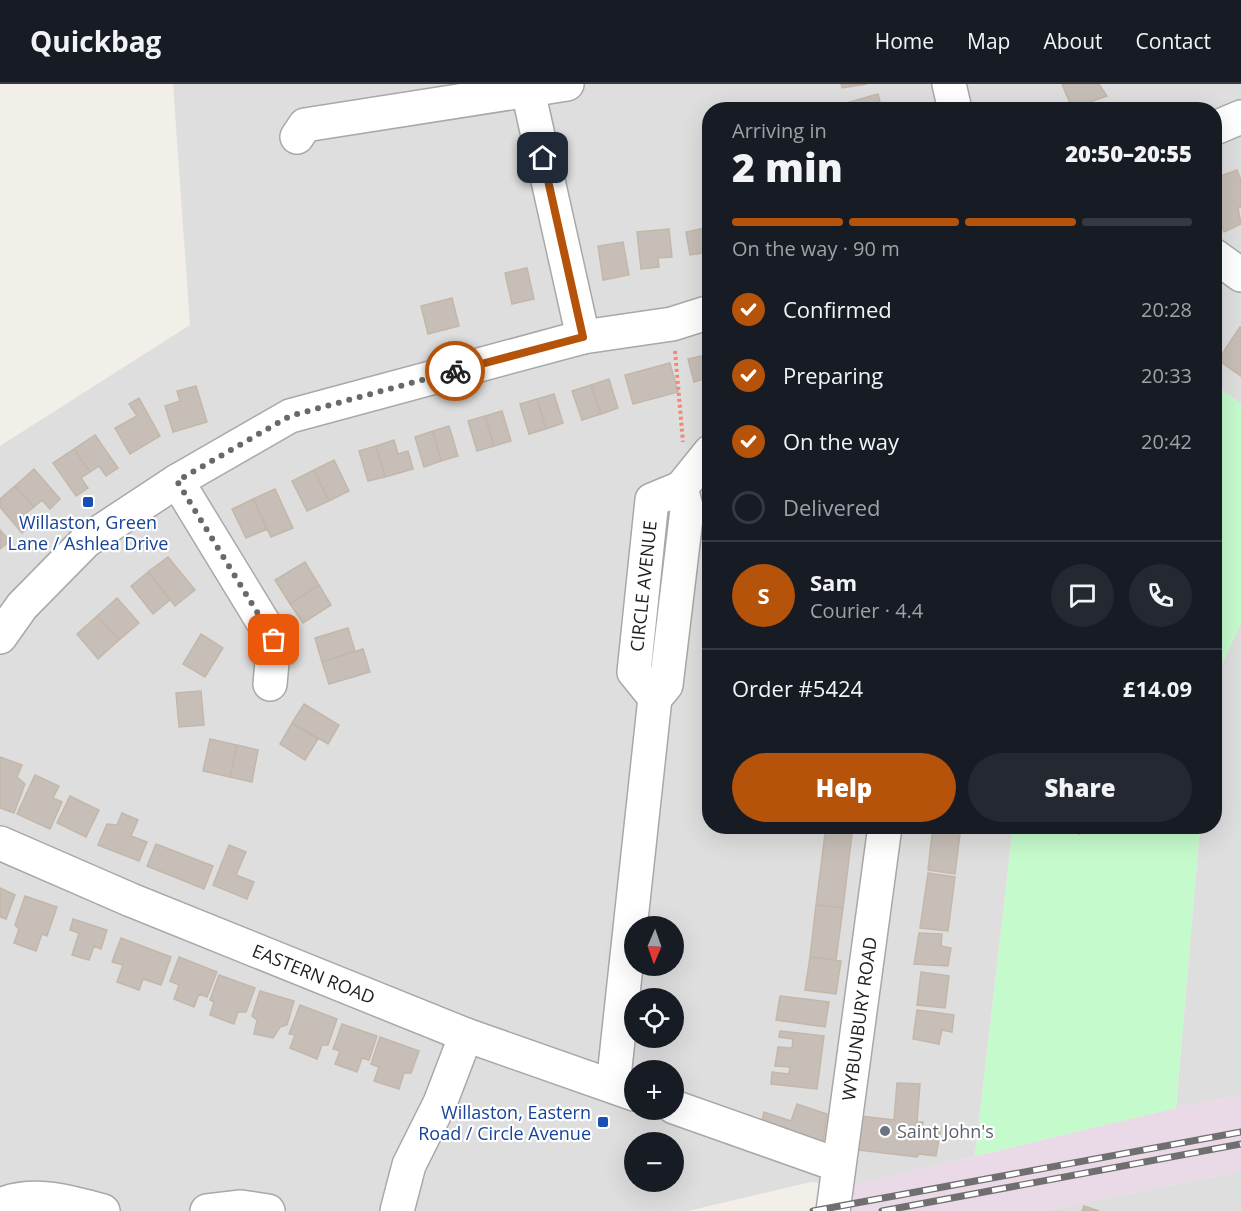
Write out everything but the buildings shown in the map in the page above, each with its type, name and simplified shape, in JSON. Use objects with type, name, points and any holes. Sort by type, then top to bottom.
[{"type":"street","points":[[299,122],[567,84]]},
{"type":"street","points":[[949,84],[953,102]]},
{"type":"street","points":[[528,91],[583,337]]},
{"type":"street","points":[[1222,125],[1241,117]]},
{"type":"street","points":[[1222,261],[1241,275]]},
{"type":"street","points":[[0,637],[22,606],[86,541],[177,481],[290,416],[583,337],[672,324],[702,315]]},
{"type":"street","name":"CIRCLE AVENUE","points":[[626,1060],[655,698],[666,685],[687,510],[681,488],[696,448]]},
{"type":"street","points":[[177,481],[274,640],[270,684]]},
{"type":"street","name":"WYBUNBURY ROAD","points":[[833,1211],[884,834]]},
{"type":"street","name":"EASTERN ROAD","points":[[0,843],[131,900],[466,1035],[624,1090]]},
{"type":"street","points":[[397,1211],[409,1165],[440,1103],[466,1035]]},
{"type":"street","points":[[684,1111],[838,1165]]},
{"type":"street","points":[[0,1205],[25,1199],[47,1198],[102,1211]]},
{"type":"street","points":[[207,1211],[241,1207],[268,1211]]},
{"type":"path","points":[[672,324],[696,448]]},
{"type":"shaded area","points":[[173,84],[1241,84],[1241,404],[1222,389],[1222,102],[702,102],[702,834],[1012,834],[975,1156],[850,1186],[811,1182],[688,1211],[0,1211],[0,446],[190,325]]},
{"type":"shaded area","points":[[1241,623],[1241,1095],[1176,1108],[1199,834],[1222,834],[1222,664]]},
{"type":"shaded area","points":[[1241,1095],[1241,1171],[1043,1211],[848,1211],[850,1186],[1176,1108]]},
{"type":"shaded area","points":[[1241,1171],[1241,1211],[1043,1211]]},
{"type":"green space","points":[[1222,389],[1241,404],[1241,623],[1222,664]]},
{"type":"green space","points":[[1012,834],[1199,834],[1176,1108],[975,1156]]},
{"type":"railway","points":[[813,1211],[1241,1132]]},
{"type":"railway","points":[[882,1211],[1241,1144]]},
{"type":"way so far","points":[[274,640],[177,481],[290,416],[455,371]]},
{"type":"place","name":"Willaston, Green Lane / Ashlea Drive","points":[[88,502]]},
{"type":"place","name":"Willaston, Eastern Road / Circle Avenue","points":[[603,1122]]},
{"type":"place","name":"Saint John's","points":[[885,1131]]},
{"type":"route","points":[[455,371],[583,337],[543,158]]}]
